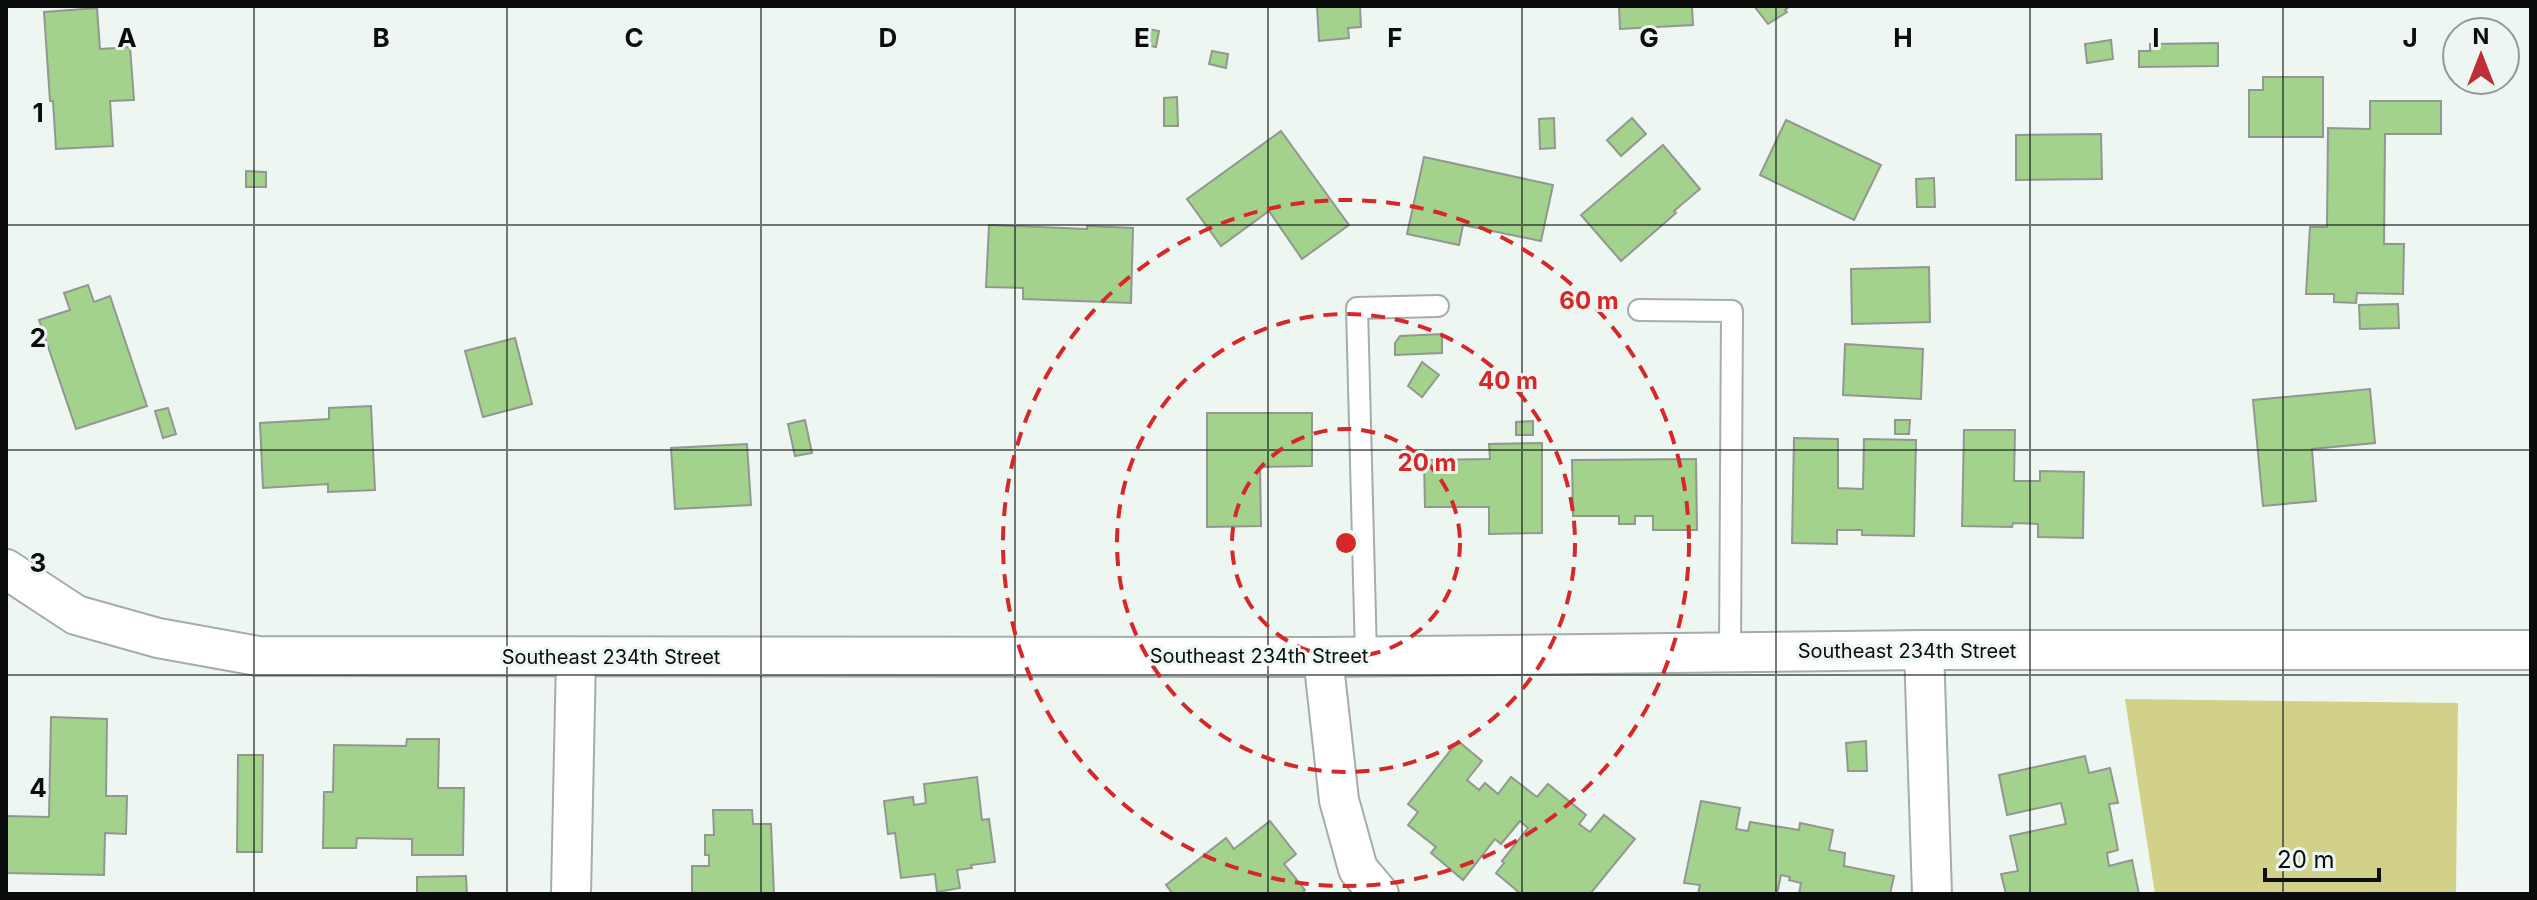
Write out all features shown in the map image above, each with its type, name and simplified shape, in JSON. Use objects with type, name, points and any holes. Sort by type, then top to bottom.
[{"type":"street","name":"Southeast 234th Street","points":[[6,569],[76,615],[158,638],[258,656],[1323,657],[1924,650],[2531,650]]},
{"type":"street","points":[[1924,650],[1932,894]]},
{"type":"street","points":[[571,894],[576,657]]},
{"type":"street","points":[[1323,657],[1339,800],[1358,869],[1379,894]]},
{"type":"lane","points":[[1366,656],[1357,308],[1438,306]]},
{"type":"lane","points":[[1639,310],[1732,311],[1730,652]]},
{"type":"shaded area","points":[[2125,699],[2458,703],[2456,894],[2155,894]]},
{"type":"building","points":[[1317,6],[1360,6],[1361,27],[1348,28],[1349,38],[1319,41]]},
{"type":"building","points":[[1619,6],[1692,6],[1693,25],[1620,29]]},
{"type":"building","points":[[1754,6],[1790,6],[1785,10],[1787,12],[1768,24]]},
{"type":"building","points":[[97,8],[100,49],[130,47],[134,100],[110,101],[113,146],[56,149],[44,12]]},
{"type":"building","points":[[1138,27],[1159,31],[1156,47],[1136,43]]},
{"type":"building","points":[[2111,40],[2113,59],[2087,63],[2085,44]]},
{"type":"building","points":[[2218,43],[2218,66],[2139,67],[2139,51],[2150,51],[2150,44]]},
{"type":"building","points":[[1212,51],[1228,54],[1226,68],[1209,64]]},
{"type":"building","points":[[2263,77],[2323,77],[2323,137],[2249,137],[2249,90],[2263,90]]},
{"type":"building","points":[[1177,97],[1178,126],[1164,126],[1164,98]]},
{"type":"building","points":[[2370,101],[2441,101],[2441,134],[2385,134],[2384,244],[2404,244],[2403,294],[2357,293],[2356,303],[2334,302],[2334,294],[2306,294],[2310,227],[2327,227],[2328,128],[2370,129]]},
{"type":"building","points":[[1554,118],[1555,148],[1540,149],[1539,119]]},
{"type":"building","points":[[1632,118],[1646,134],[1621,156],[1607,140]]},
{"type":"building","points":[[1786,120],[1881,165],[1854,220],[1760,175]]},
{"type":"building","points":[[1281,131],[1349,225],[1302,259],[1269,211],[1221,246],[1187,199]]},
{"type":"building","points":[[2101,134],[2102,179],[2016,180],[2016,135]]},
{"type":"building","points":[[1663,145],[1700,189],[1621,261],[1581,215]]},
{"type":"building","points":[[1424,157],[1553,185],[1541,241],[1463,225],[1459,245],[1407,234]]},
{"type":"building","points":[[246,171],[266,172],[266,187],[246,187]]},
{"type":"building","points":[[1934,178],[1935,207],[1917,207],[1916,179]]},
{"type":"building","points":[[989,225],[1133,228],[1131,303],[1023,299],[1023,288],[986,287]]},
{"type":"building","points":[[1929,267],[1930,322],[1852,324],[1851,269]]},
{"type":"building","points":[[88,285],[94,302],[110,296],[147,406],[76,429],[39,320],[70,310],[64,293]]},
{"type":"building","points":[[2398,304],[2399,328],[2360,329],[2359,305]]},
{"type":"building","points":[[1442,334],[1442,353],[1395,355],[1395,343],[1400,336]]},
{"type":"building","points":[[515,338],[532,404],[483,417],[465,351]]},
{"type":"building","points":[[1845,344],[1923,349],[1921,399],[1843,395]]},
{"type":"building","points":[[1422,362],[1439,375],[1422,397],[1408,386]]},
{"type":"building","points":[[2370,389],[2375,443],[2312,449],[2316,501],[2263,506],[2253,400]]},
{"type":"building","points":[[371,406],[375,490],[328,492],[328,484],[263,488],[260,423],[329,419],[329,408]]},
{"type":"building","points":[[168,408],[176,434],[163,438],[155,411]]},
{"type":"building","points":[[1207,413],[1312,413],[1312,466],[1260,467],[1261,526],[1207,527]]},
{"type":"building","points":[[805,420],[812,453],[795,456],[788,424]]},
{"type":"building","points":[[1895,420],[1910,420],[1909,434],[1895,434]]},
{"type":"building","points":[[1533,421],[1533,435],[1516,435],[1516,422]]},
{"type":"building","points":[[1964,430],[2015,430],[2014,481],[2040,481],[2040,471],[2084,472],[2083,538],[2038,537],[2038,524],[1962,526]]},
{"type":"building","points":[[1794,438],[1838,439],[1838,488],[1863,489],[1864,439],[1916,440],[1914,536],[1862,535],[1862,530],[1837,530],[1837,544],[1792,543]]},
{"type":"building","points":[[1542,443],[1542,533],[1489,534],[1489,507],[1425,507],[1424,460],[1490,459],[1489,444]]},
{"type":"building","points":[[747,444],[751,505],[675,509],[671,448]]},
{"type":"building","points":[[1696,459],[1697,530],[1653,530],[1653,516],[1635,516],[1635,524],[1619,524],[1619,516],[1573,516],[1572,460]]},
{"type":"building","points":[[51,717],[107,719],[106,796],[127,796],[126,834],[105,833],[104,875],[6,873],[6,816],[49,817]]},
{"type":"building","points":[[407,739],[439,739],[438,788],[464,788],[463,855],[412,855],[412,839],[357,838],[356,848],[323,848],[324,792],[333,792],[334,745],[406,746]]},
{"type":"building","points":[[1458,741],[1482,761],[1467,780],[1479,790],[1485,783],[1498,794],[1511,777],[1537,797],[1548,784],[1586,815],[1579,824],[1590,832],[1604,815],[1635,839],[1590,894],[1521,894],[1496,873],[1528,828],[1520,821],[1501,844],[1495,839],[1463,880],[1431,853],[1436,847],[1408,825],[1418,812],[1408,804]]},
{"type":"building","points":[[1866,741],[1867,771],[1848,771],[1846,743]]},
{"type":"building","points":[[238,755],[263,755],[262,852],[237,852]]},
{"type":"building","points":[[2085,756],[2089,773],[2110,768],[2118,803],[2109,804],[2118,850],[2107,853],[2109,866],[2132,860],[2139,894],[2006,894],[2001,874],[2018,871],[2010,836],[2066,824],[2061,803],[2007,815],[1999,775]]},
{"type":"building","points":[[977,777],[982,820],[989,819],[995,862],[957,870],[960,888],[937,892],[935,874],[901,878],[895,833],[888,834],[884,801],[913,797],[914,805],[926,803],[924,784]]},
{"type":"building","points":[[1701,801],[1740,808],[1736,829],[1748,831],[1750,822],[1799,830],[1800,823],[1833,830],[1829,850],[1845,853],[1844,866],[1894,876],[1890,894],[1799,894],[1801,883],[1781,875],[1777,894],[1698,894],[1700,885],[1684,883]]},
{"type":"building","points":[[713,810],[752,810],[753,824],[771,824],[774,894],[692,894],[692,866],[709,866],[709,855],[705,855],[705,835],[714,835]]},
{"type":"building","points":[[1270,821],[1296,854],[1284,864],[1305,890],[1301,894],[1173,894],[1166,885],[1226,838],[1234,849]]},
{"type":"building","points":[[466,876],[467,894],[417,894],[417,877]]}]
